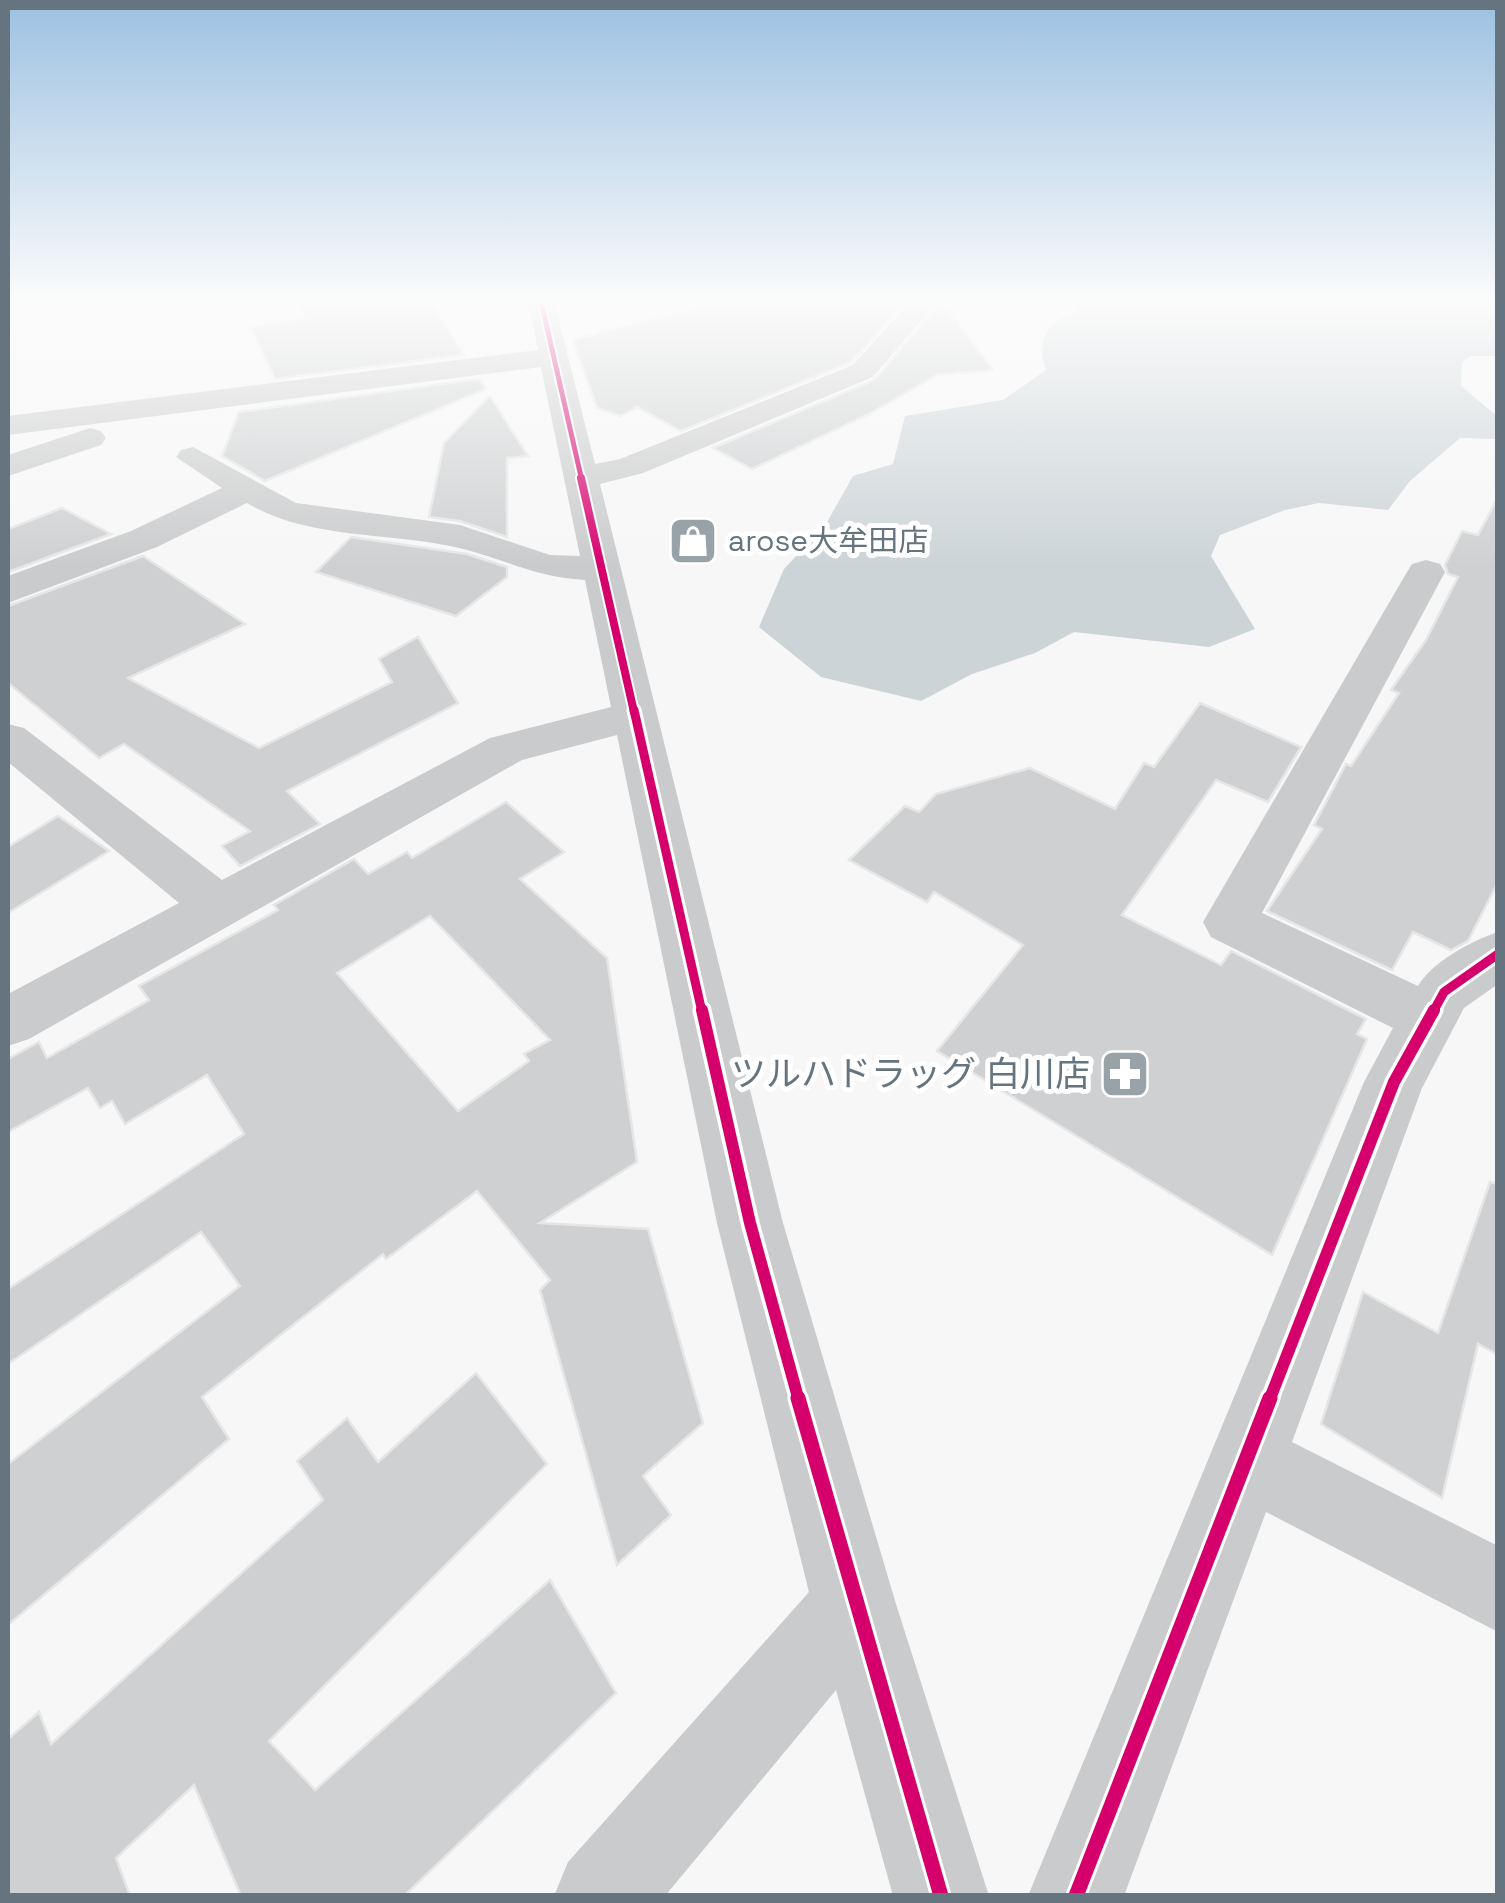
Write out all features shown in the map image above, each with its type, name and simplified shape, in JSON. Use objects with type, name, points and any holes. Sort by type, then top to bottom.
[{"type":"street","points":[[8,425],[250,390]]},
{"type":"street","points":[[562,390],[750,1223],[854,1604],[941,1896]]},
{"type":"street","points":[[581,478],[631,466],[817,390]]},
{"type":"street","points":[[8,466],[206,399]]},
{"type":"street","points":[[194,456],[287,512],[460,536],[546,566],[602,569]]},
{"type":"street","points":[[8,591],[50,570],[144,539],[249,489]]},
{"type":"street","points":[[1426,572],[1230,922],[1426,1017]]},
{"type":"street","points":[[8,1022],[506,749],[636,714]]},
{"type":"street","points":[[8,740],[219,906]]},
{"type":"street","points":[[1076,1896],[1394,1082],[1426,1017],[1444,992],[1498,954]]},
{"type":"street","points":[[1249,1460],[1498,1592]]},
{"type":"street","points":[[602,1896],[854,1604]]},
{"type":"shaded area","points":[[1018,390],[1466,390],[1497,416],[1497,439],[1460,438],[1410,481],[1388,510],[1319,503],[1285,510],[1220,535],[1211,556],[1255,629],[1209,647],[1074,632],[1035,653],[972,674],[921,701],[821,677],[759,627],[784,569],[826,524],[853,476],[893,464],[905,416],[1003,400]]},
{"type":"building","points":[[400,390],[484,390],[265,481],[222,456],[239,412]]},
{"type":"building","points":[[591,390],[782,390],[681,431],[637,407],[621,416],[597,408]]},
{"type":"building","points":[[851,390],[911,390],[752,469],[713,448]]},
{"type":"building","points":[[490,396],[528,456],[507,458],[507,537],[460,521],[429,517],[444,443]]},
{"type":"building","points":[[1498,497],[1498,882],[1468,941],[1451,950],[1413,932],[1392,970],[1267,911],[1322,829],[1314,825],[1346,764],[1351,766],[1399,693],[1391,690],[1426,640],[1458,577],[1448,574],[1445,565],[1462,531],[1478,535]]},
{"type":"building","points":[[62,508],[111,534],[8,572],[8,529]]},
{"type":"building","points":[[351,537],[467,554],[507,567],[507,577],[456,616],[316,572]]},
{"type":"building","points":[[143,556],[245,624],[128,678],[259,748],[392,682],[379,659],[418,637],[458,703],[287,791],[320,824],[240,866],[222,846],[250,831],[124,744],[99,758],[8,683],[8,606]]},
{"type":"building","points":[[1200,703],[1301,747],[1268,802],[1216,780],[1122,915],[1221,965],[1231,951],[1366,1019],[1357,1034],[1367,1039],[1272,1255],[937,1051],[1023,945],[934,892],[927,902],[849,860],[905,806],[919,812],[936,794],[1030,768],[1115,809],[1144,763],[1154,767]]},
{"type":"building","points":[[506,802],[564,852],[520,879],[607,958],[637,1162],[540,1223],[648,1229],[703,1423],[643,1476],[671,1515],[617,1565],[540,1290],[550,1280],[477,1191],[386,1259],[383,1254],[202,1397],[229,1439],[8,1625],[8,1464],[240,1286],[201,1232],[8,1364],[8,1289],[244,1134],[207,1075],[125,1124],[112,1101],[100,1108],[88,1088],[8,1132],[8,1059],[39,1042],[47,1058],[149,1000],[139,986],[278,910],[274,905],[354,859],[368,874],[407,852],[412,858]],"holes":[[[430,916],[550,1040],[524,1054],[529,1061],[458,1111],[337,973]]]},
{"type":"building","points":[[58,816],[109,851],[8,913],[8,847]]},
{"type":"building","points":[[1490,1182],[1498,1184],[1498,1355],[1478,1344],[1442,1498],[1321,1424],[1363,1292],[1438,1333]]},
{"type":"building","points":[[476,1373],[547,1464],[269,1741],[315,1790],[550,1580],[616,1693],[404,1896],[241,1896],[194,1785],[116,1858],[130,1896],[8,1896],[8,1739],[39,1712],[51,1744],[323,1500],[297,1461],[347,1418],[378,1462]]},
{"type":"cycle path","points":[[561,390],[750,1223],[854,1604],[941,1896]]},
{"type":"cycle path","points":[[1076,1896],[1394,1082],[1444,992],[1498,954]]},
{"type":"place","name":"arose大牟田店","points":[[693,541]]},
{"type":"place","name":"ツルハドラッグ 白川店","points":[[1125,1074]]}]
